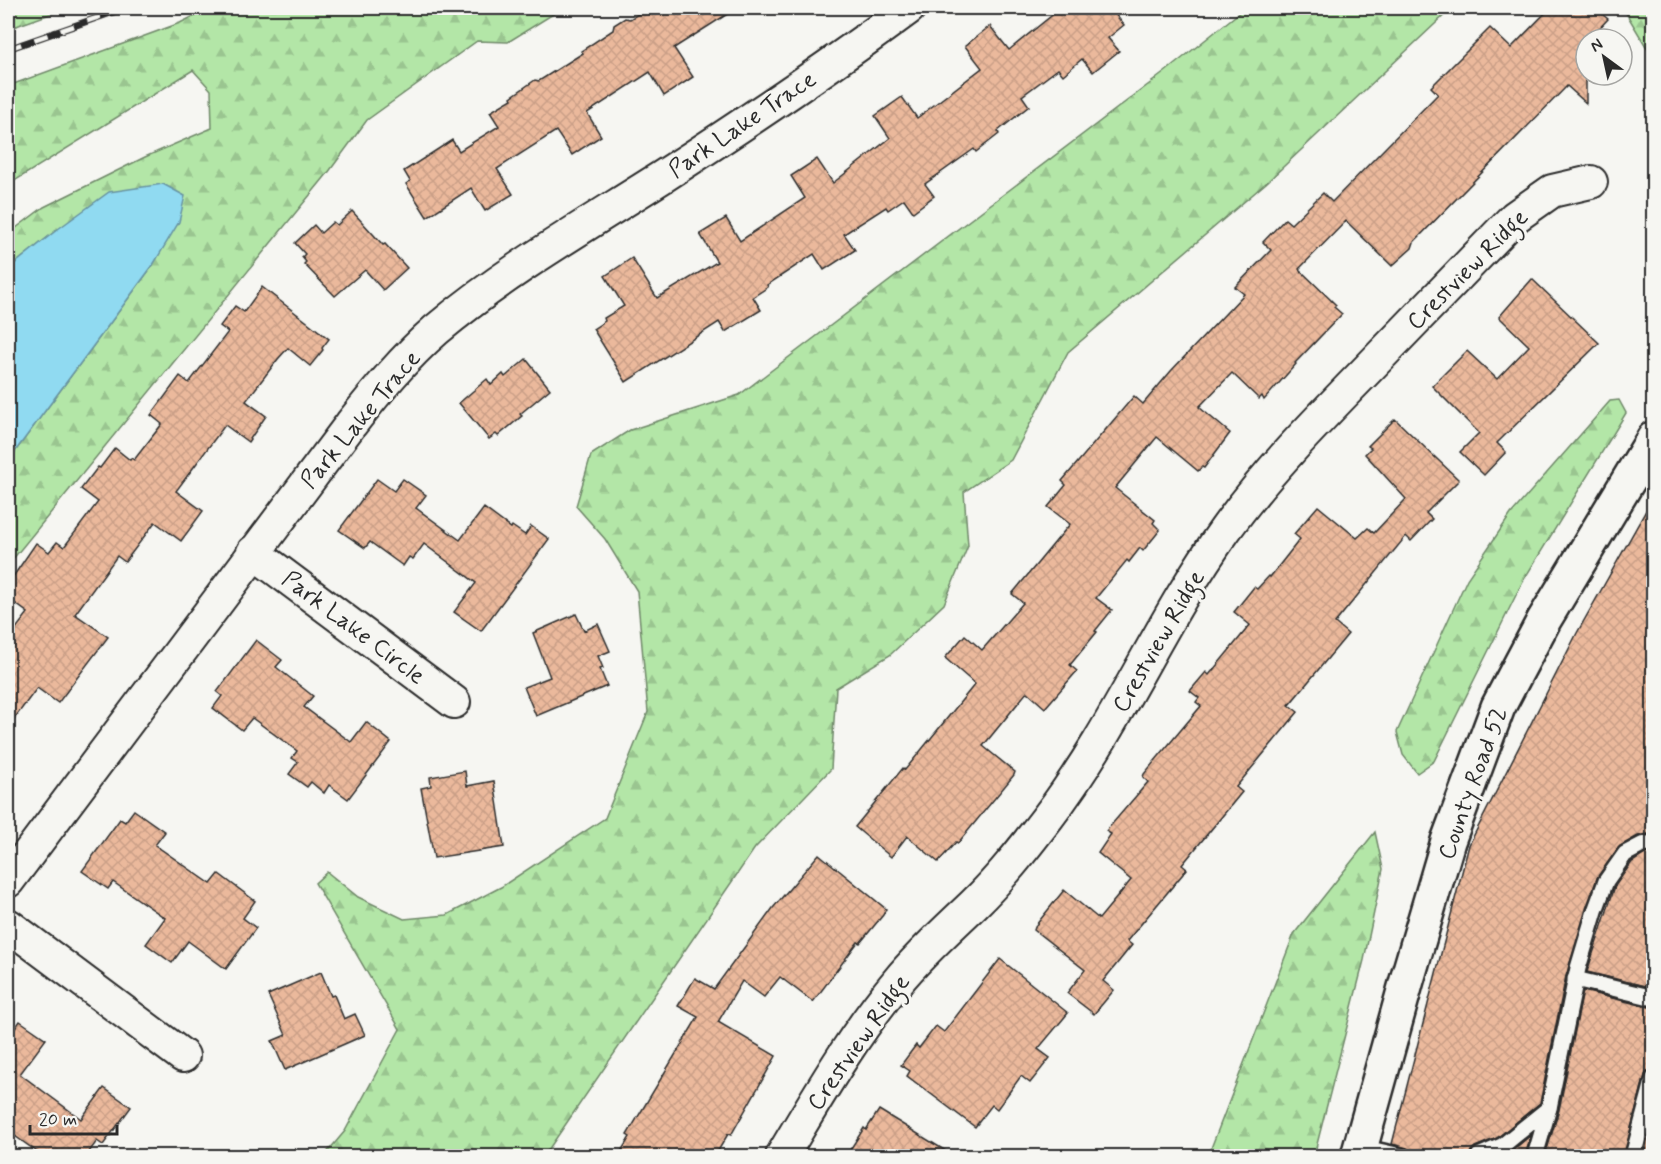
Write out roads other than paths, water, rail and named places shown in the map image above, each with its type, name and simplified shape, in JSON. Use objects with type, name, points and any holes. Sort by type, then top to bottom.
[{"type":"main road","name":"County Road 52","points":[[1360,1152],[1448,841],[1498,707],[1544,620],[1653,438]]},
{"type":"street","name":"Park Lake Trace","points":[[8,881],[376,391],[435,332],[507,277],[757,116],[845,56],[909,8]]},
{"type":"street","name":"Crestview Ridge","points":[[783,1156],[843,1055],[873,1012],[926,949],[976,902],[1049,815],[1111,723],[1191,581],[1225,530],[1264,480],[1305,433],[1515,217],[1552,192],[1591,182]]},
{"type":"street","name":"Park Lake Circle","points":[[253,552],[454,702]]},
{"type":"street","points":[[8,925],[183,1056]]},
{"type":"lane","points":[[1535,1156],[1549,1108],[1575,979],[1606,881],[1625,854],[1642,845],[1653,843]]},
{"type":"lane","points":[[1575,979],[1653,998]]},
{"type":"lane","points":[[1633,1156],[1653,1078]]},
{"type":"lane","points":[[1479,1156],[1502,1146],[1549,1108]]},
{"type":"lane","points":[[1360,1152],[1401,1156]]},
{"type":"water","points":[[163,184],[185,196],[179,222],[153,265],[8,461],[8,269],[109,192]]},
{"type":"railway","points":[[8,49],[125,8]]}]
